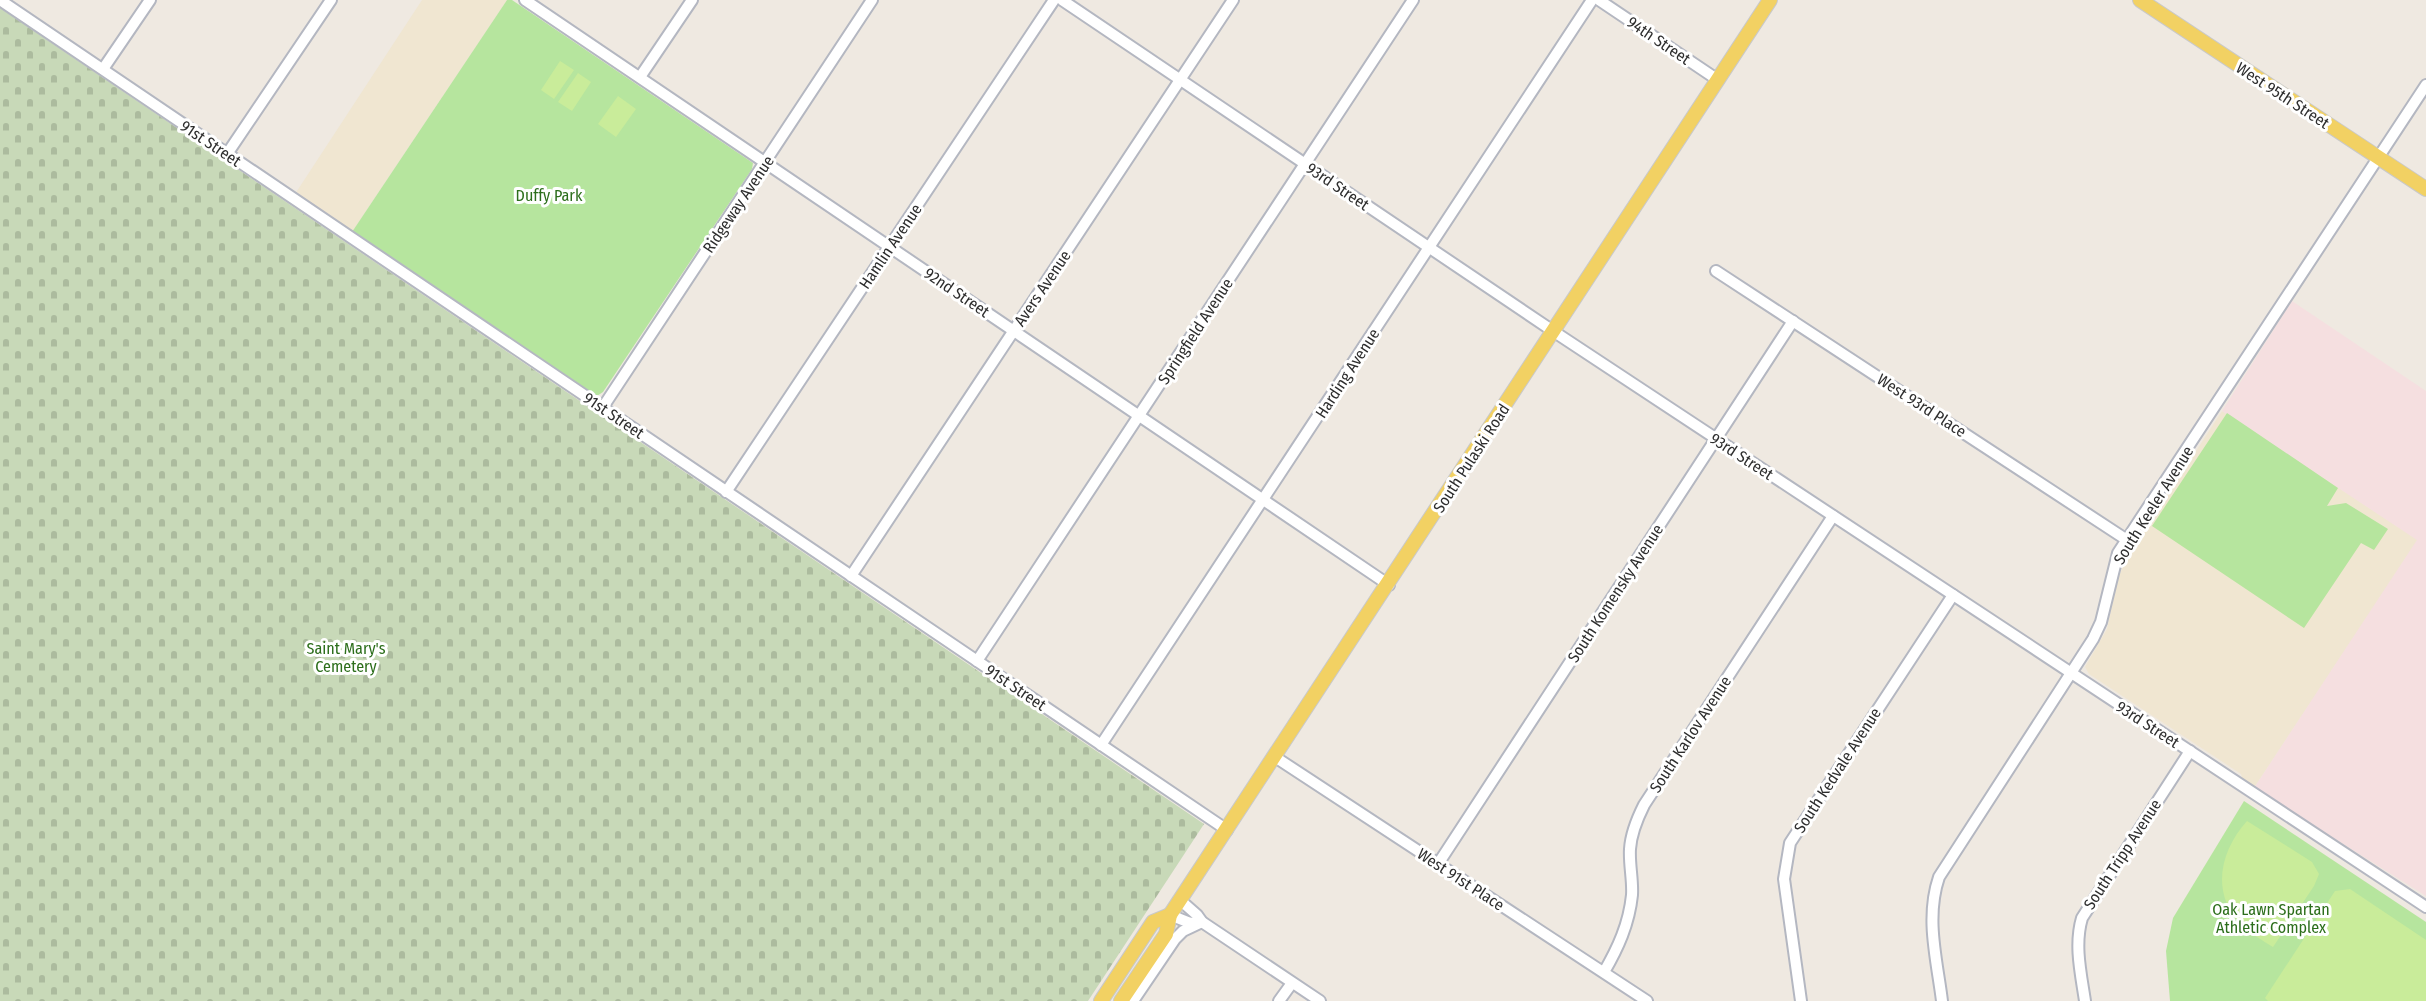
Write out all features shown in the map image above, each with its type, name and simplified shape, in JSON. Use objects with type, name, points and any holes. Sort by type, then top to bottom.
[{"type":"main road","name":"South Pulaski Road","points":[[1121,1001],[1166,934],[1170,915],[1389,585],[1770,0]]},
{"type":"main road","name":"West 95th Street","points":[[2140,0],[2426,189]]},
{"type":"main road","name":"South Pulaski Road","points":[[1101,1001],[1153,922],[1170,915]]},
{"type":"street","name":"91st Street","points":[[0,0],[1227,830]]},
{"type":"street","points":[[103,69],[150,0]]},
{"type":"street","points":[[227,154],[331,0]]},
{"type":"street","name":"92nd Street","points":[[525,0],[1389,585]]},
{"type":"street","points":[[640,77],[692,0]]},
{"type":"street","name":"Ridgeway Avenue","points":[[603,407],[872,0]]},
{"type":"street","name":"Hamlin Avenue","points":[[726,492],[1054,0]]},
{"type":"street","name":"93rd Street","points":[[1062,0],[1553,331],[2426,907]]},
{"type":"street","name":"Avers Avenue","points":[[851,576],[1233,0]]},
{"type":"street","name":"Springfield Avenue","points":[[977,661],[1413,0]]},
{"type":"street","name":"Harding Avenue","points":[[1101,745],[1592,0]]},
{"type":"street","name":"94th Street","points":[[1599,0],[1718,80]]},
{"type":"street","name":"South Keeler Avenue","points":[[1942,1001],[1932,916],[1932,901],[1939,877],[2097,631],[2114,564],[2127,540],[2426,86]]},
{"type":"street","name":"West 93rd Place","points":[[1716,271],[2127,540]]},
{"type":"street","name":"South Komensky Avenue","points":[[1438,864],[1793,321]]},
{"type":"street","name":"South Karlov Avenue","points":[[1604,972],[1619,946],[1629,917],[1632,893],[1630,849],[1634,826],[1644,805],[1833,516]]},
{"type":"street","name":"South Kedvale Avenue","points":[[1801,1001],[1784,879],[1790,843],[1953,595]]},
{"type":"street","name":"South Tripp Avenue","points":[[2085,1001],[2078,930],[2082,918],[2190,751]]},
{"type":"street","name":"West 91st Place","points":[[1275,757],[1647,1001]]},
{"type":"street","points":[[1180,900],[1202,922],[1320,1001]]},
{"type":"street","points":[[1170,915],[1190,922],[1202,922]]},
{"type":"street","points":[[1133,1001],[1174,939],[1183,931],[1202,922]]},
{"type":"street","points":[[1280,1001],[1292,982]]},
{"type":"shaded area","points":[[422,0],[507,0],[352,232],[295,194]]},
{"type":"shaded area","points":[[2292,301],[2426,391],[2426,896],[2254,788],[2417,540],[2222,411]]},
{"type":"shaded area","points":[[2222,411],[2418,540],[2254,788],[2243,781],[2241,774],[2089,674],[2085,667],[2107,629],[2118,579],[2126,559]]},
{"type":"green space","name":"Duffy Park","points":[[507,0],[512,0],[753,163],[752,169],[603,392],[597,396],[352,232]]},
{"type":"green space","name":"Saint Mary's Cemetery","points":[[0,8],[1204,824],[1088,1001],[0,1001]]},
{"type":"green space","points":[[560,61],[574,70],[554,99],[541,90]]},
{"type":"green space","points":[[578,73],[591,82],[572,111],[558,102]]},
{"type":"green space","points":[[618,96],[636,109],[616,137],[598,124]]},
{"type":"green space","points":[[2227,413],[2338,488],[2327,506],[2346,503],[2388,529],[2374,550],[2361,543],[2304,628],[2152,526]]},
{"type":"green space","name":"Oak Lawn Spartan Athletic Complex","points":[[2244,801],[2426,922],[2426,1001],[2170,1001],[2166,951],[2173,918]]},
{"type":"green space","points":[[2247,821],[2312,862],[2319,874],[2314,886],[2273,947],[2242,925],[2225,900],[2222,886],[2222,873],[2230,846]]},
{"type":"green space","points":[[2350,889],[2426,940],[2426,1001],[2268,1001],[2265,998],[2335,891]]}]
